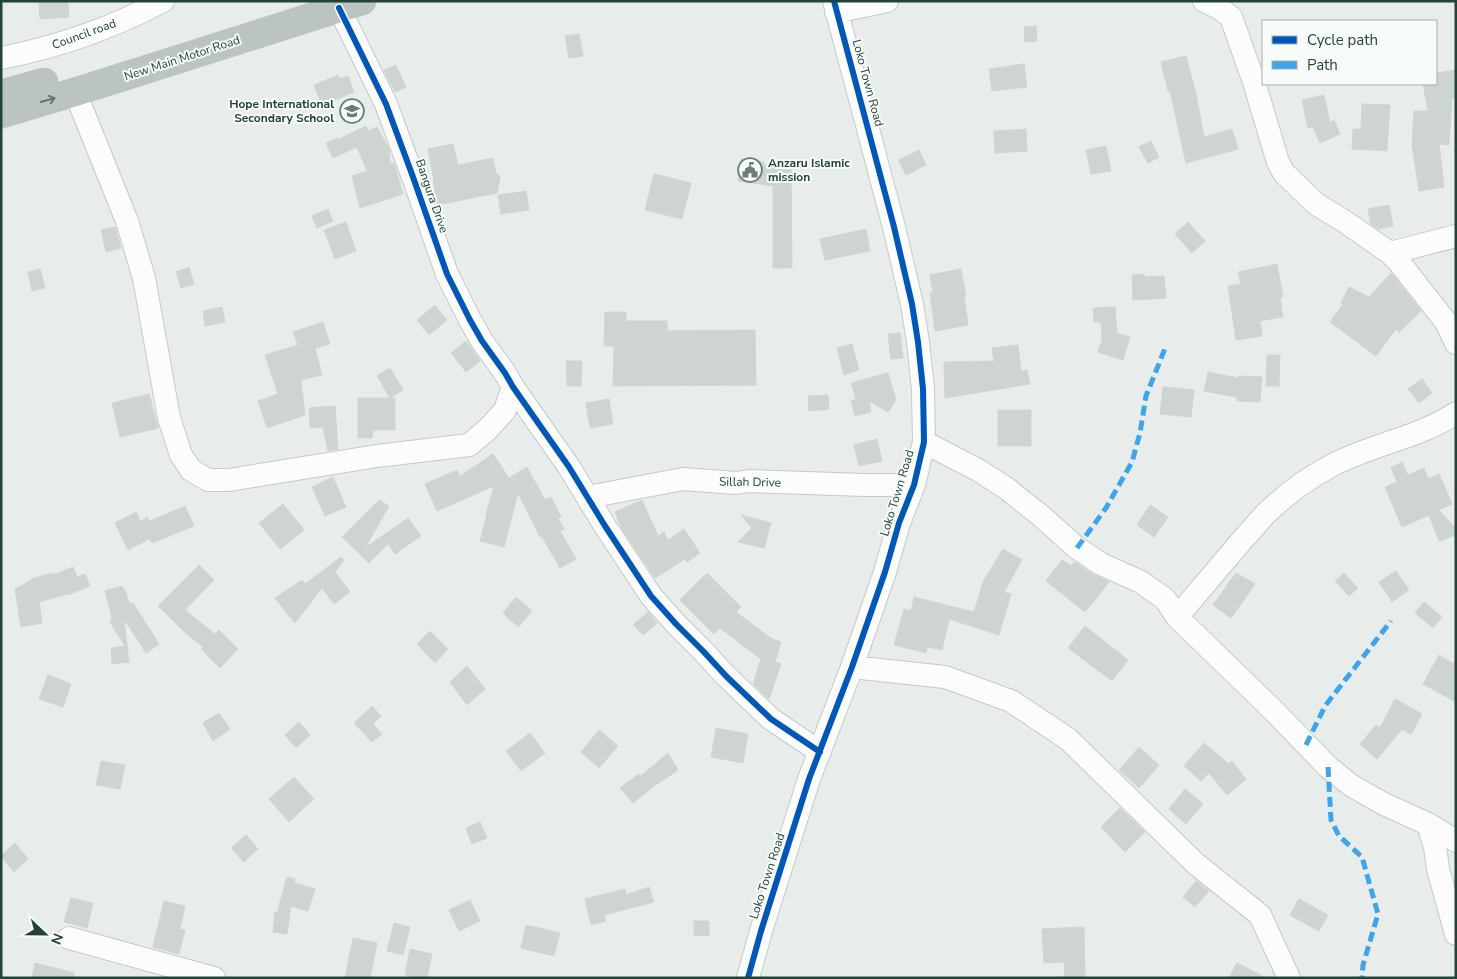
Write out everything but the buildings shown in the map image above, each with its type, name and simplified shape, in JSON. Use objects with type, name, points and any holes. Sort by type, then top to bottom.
[{"type":"highway","name":"New Main Motor Road","points":[[1,114],[75,92],[339,4]]},
{"type":"highway","name":"New Main Motor Road","points":[[1,94],[339,4]]},
{"type":"street","name":"Council road","points":[[1,58],[79,38],[163,1]]},
{"type":"street","points":[[835,7],[887,1]]},
{"type":"street","points":[[1204,1],[1219,8],[1231,17],[1254,82],[1278,162],[1284,174],[1316,204],[1390,253],[1446,322],[1456,344]]},
{"type":"street","name":"Bangura Drive","points":[[339,4],[386,104],[447,274],[482,341],[506,373],[651,596],[726,676],[771,720],[820,752]]},
{"type":"street","name":"Loko Town Road","points":[[748,978],[803,798],[852,667],[885,572],[899,523],[914,485],[924,442],[923,389],[912,304],[857,84],[835,7]]},
{"type":"street","points":[[75,92],[127,221],[144,278],[170,418],[181,455],[191,470],[208,480],[229,480],[377,456],[468,445],[488,429],[505,410],[513,386]]},
{"type":"street","points":[[1390,253],[1456,236]]},
{"type":"street","points":[[1177,616],[1272,507],[1307,481],[1330,466],[1368,449],[1413,434],[1456,413]]},
{"type":"street","points":[[924,442],[978,470],[1006,488],[1077,548],[1101,564],[1141,582],[1164,598],[1177,616],[1328,767],[1352,786],[1384,804],[1428,824],[1456,841]]},
{"type":"street","name":"Sillah Drive","points":[[588,498],[683,479],[736,483],[749,481],[914,485]]},
{"type":"street","points":[[852,667],[945,677],[1011,701],[1068,739],[1196,864],[1260,915],[1289,978]]},
{"type":"street","points":[[1428,824],[1456,934]]},
{"type":"street","points":[[69,938],[214,978]]},
{"type":"marked path","points":[[1077,548],[1106,508],[1132,462],[1140,433],[1146,396],[1166,346]]},
{"type":"marked path","points":[[1306,745],[1325,706],[1391,621]]},
{"type":"marked path","points":[[1328,767],[1331,820],[1339,836],[1362,857],[1378,914],[1363,965],[1362,978]]},
{"type":"cycle path","points":[[748,978],[809,779],[852,667],[885,572],[899,523],[914,485],[924,442],[923,389],[912,304],[894,227],[834,1]]},
{"type":"cycle path","points":[[339,8],[386,104],[447,274],[482,341],[569,467],[651,596],[726,676],[771,719],[820,752]]},
{"type":"place","name":"Hope International Secondary School","points":[[352,111]]},
{"type":"place","name":"Anzaru Islamic mission","points":[[750,170]]}]
